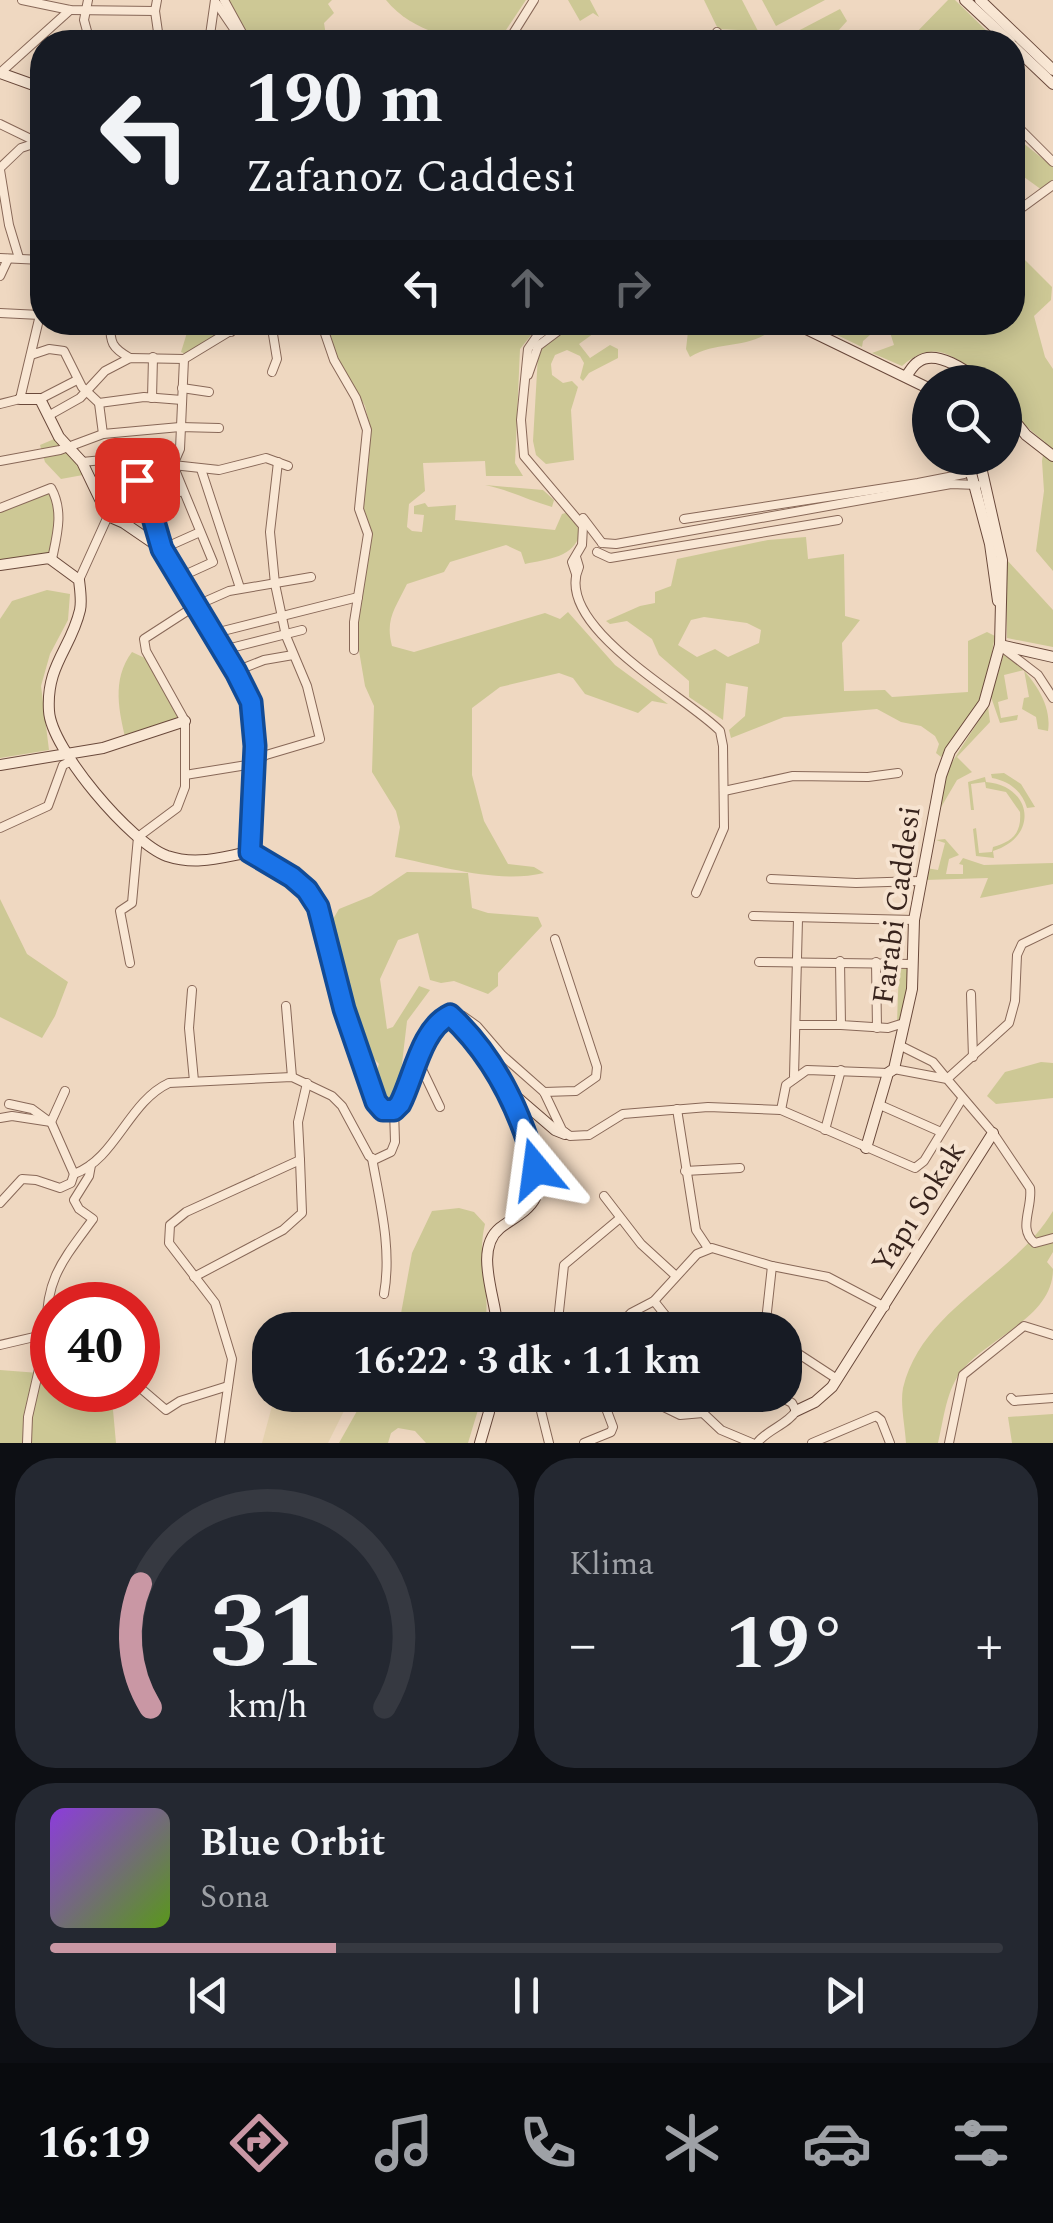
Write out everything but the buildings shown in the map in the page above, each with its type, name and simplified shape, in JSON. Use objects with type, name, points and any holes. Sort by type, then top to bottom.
[{"type":"street","points":[[22,0],[70,10]]},
{"type":"street","points":[[157,0],[154,11],[158,30]]},
{"type":"street","points":[[515,30],[534,0]]},
{"type":"street","points":[[965,0],[996,30]]},
{"type":"street","points":[[980,0],[1011,30]]},
{"type":"street","points":[[212,30],[219,1]]},
{"type":"street","points":[[219,1],[237,30]]},
{"type":"street","points":[[87,5],[87,30]]},
{"type":"street","points":[[48,30],[70,10],[87,5],[154,11]]},
{"type":"street","points":[[1025,43],[1053,70]]},
{"type":"street","points":[[30,46],[0,73],[30,84]]},
{"type":"street","points":[[1025,57],[1053,84]]},
{"type":"street","points":[[0,124],[30,138]]},
{"type":"street","points":[[1025,135],[1053,162]]},
{"type":"street","points":[[20,258],[9,225],[0,169],[15,152],[30,146]]},
{"type":"street","points":[[1025,205],[1053,185]]},
{"type":"street","points":[[0,276],[4,258],[30,259]]},
{"type":"street","points":[[0,314],[30,315]]},
{"type":"street","points":[[20,399],[36,335]]},
{"type":"street","points":[[110,335],[115,350],[130,358]]},
{"type":"street","points":[[48,416],[87,392],[105,370],[130,358],[184,359],[226,335]]},
{"type":"street","points":[[272,372],[276,359],[273,335]]},
{"type":"street","points":[[325,335],[367,430],[360,509],[368,534],[354,650]]},
{"type":"street","points":[[538,335],[528,349],[522,446],[529,464],[583,526],[584,550]]},
{"type":"street","points":[[552,335],[542,342],[532,360],[527,451],[601,540]]},
{"type":"street","points":[[820,335],[912,378]]},
{"type":"street","points":[[31,354],[49,349],[64,351],[77,380],[99,402],[104,434]]},
{"type":"street","points":[[152,398],[153,357]]},
{"type":"street","points":[[915,365],[926,358],[953,365]]},
{"type":"street","points":[[180,577],[213,562],[173,465],[180,448],[184,359]]},
{"type":"street","points":[[906,375],[912,368]]},
{"type":"street","points":[[0,404],[40,399],[77,380]]},
{"type":"street","points":[[182,388],[208,392]]},
{"type":"street","points":[[99,402],[114,398],[182,400]]},
{"type":"street","points":[[40,399],[69,448],[82,462],[108,516],[162,549]]},
{"type":"street","points":[[0,461],[69,448],[104,434],[218,428]]},
{"type":"street","points":[[1022,430],[1053,456]]},
{"type":"street","points":[[82,462],[145,456],[173,465],[218,470],[266,458],[288,466]]},
{"type":"street","points":[[126,457],[149,504],[162,549],[236,672],[253,711],[250,852]]},
{"type":"street","points":[[185,775],[253,764],[260,757],[320,739],[306,686],[286,636],[275,584],[270,532],[278,462]]},
{"type":"street","points":[[201,469],[240,588]]},
{"type":"street","points":[[684,519],[900,486],[938,475]]},
{"type":"street","name":"Farabi Caddesi","points":[[866,1148],[904,1023],[919,881],[945,761],[984,703],[1000,645],[1002,560],[979,475]]},
{"type":"street","points":[[696,892],[724,828],[720,731],[630,661],[591,620],[576,596],[576,574],[589,536],[616,544],[951,484],[981,483]]},
{"type":"street","points":[[0,508],[52,488],[59,520],[52,559]]},
{"type":"street","points":[[149,504],[182,491]]},
{"type":"street","points":[[108,516],[80,580],[81,608],[50,680],[51,722],[70,758],[109,810],[165,855],[196,862],[250,852],[307,890],[318,907],[344,1009],[376,1102],[383,1110],[394,1110]]},
{"type":"street","points":[[584,550],[610,558],[838,520]]},
{"type":"street","points":[[162,549],[200,532]]},
{"type":"street","points":[[584,550],[601,540]]},
{"type":"street","points":[[0,565],[52,559],[80,580]]},
{"type":"street","points":[[130,964],[120,911],[132,904],[138,837],[178,808],[185,775],[185,721],[143,644],[152,631],[195,606],[240,588],[311,576]]},
{"type":"street","points":[[212,634],[358,597]]},
{"type":"street","points":[[223,650],[302,630]]},
{"type":"street","points":[[1000,645],[1053,658]]},
{"type":"street","points":[[1000,645],[1038,675],[1053,698]]},
{"type":"street","points":[[236,672],[264,660],[294,655]]},
{"type":"street","points":[[0,765],[70,758],[185,721]]},
{"type":"street","points":[[0,828],[48,806],[63,766],[70,758]]},
{"type":"street","points":[[724,791],[793,776],[868,777],[898,773]]},
{"type":"street","points":[[771,879],[856,884],[919,881]]},
{"type":"street","points":[[752,916],[914,920]]},
{"type":"street","points":[[794,1076],[798,919]]},
{"type":"street","points":[[781,1110],[786,1085],[806,1070],[891,1071],[947,1079],[1010,1022],[1015,1001],[1016,954],[1022,944],[1053,929]]},
{"type":"street","points":[[544,1092],[576,1091],[596,1078],[597,1067],[554,939]]},
{"type":"street","points":[[758,962],[913,964]]},
{"type":"street","points":[[840,962],[841,1024]]},
{"type":"street","points":[[876,962],[877,1028]]},
{"type":"street","points":[[192,990],[189,1028],[194,1081]]},
{"type":"street","points":[[970,994],[973,1056]]},
{"type":"street","points":[[286,1006],[292,1077]]},
{"type":"street","points":[[372,1158],[391,1152],[395,1142],[394,1110],[407,1092],[430,1033],[450,1015],[463,1016],[477,1026],[502,1055],[544,1092],[564,1134]]},
{"type":"street","points":[[450,1015],[466,1030],[504,1085],[526,1130],[537,1189],[530,1204],[494,1232],[488,1248],[496,1312]]},
{"type":"street","points":[[796,1025],[877,1028],[904,1023]]},
{"type":"street","points":[[899,1044],[933,1062],[993,1133],[1030,1188],[1027,1236],[1034,1242],[1053,1238]]},
{"type":"street","points":[[418,1063],[440,1107]]},
{"type":"street","points":[[825,1130],[842,1070]]},
{"type":"street","points":[[0,1203],[22,1179],[60,1188],[70,1182],[74,1174],[91,1165],[154,1092],[169,1083],[292,1077],[342,1106],[372,1158],[386,1240],[384,1294]]},
{"type":"street","points":[[194,1277],[283,1230],[302,1212],[298,1122],[307,1083]]},
{"type":"street","points":[[504,1085],[554,1130],[574,1137],[588,1135],[622,1114],[677,1109],[781,1110],[916,1168],[924,1162],[962,1099]]},
{"type":"street","points":[[50,1122],[65,1090]]},
{"type":"street","points":[[9,1104],[32,1109],[50,1122],[74,1174]]},
{"type":"street","points":[[880,1105],[942,1132]]},
{"type":"street","points":[[633,1312],[654,1301],[697,1254],[708,1248],[696,1230],[677,1109]]},
{"type":"street","points":[[0,1118],[50,1122]]},
{"type":"street","name":"Yapı Sokak","points":[[802,1408],[822,1398],[837,1379],[993,1133]]},
{"type":"street","points":[[220,1443],[232,1358],[215,1303],[169,1243],[170,1225],[186,1212],[300,1160]]},
{"type":"street","points":[[52,1282],[93,1219],[74,1200],[89,1176],[91,1165]]},
{"type":"street","points":[[685,1171],[740,1168]]},
{"type":"street","points":[[604,1196],[619,1218],[676,1276]]},
{"type":"street","points":[[559,1312],[564,1265],[619,1218]]},
{"type":"street","name":"Yapı Sokak","points":[[708,1248],[828,1277],[884,1307]]},
{"type":"street","points":[[767,1312],[772,1266]]},
{"type":"street","points":[[654,1301],[663,1312]]},
{"type":"street","points":[[949,1443],[960,1383],[967,1369],[1024,1326],[1053,1335]]},
{"type":"street","points":[[0,1345],[30,1338]]},
{"type":"street","points":[[802,1356],[837,1379]]},
{"type":"street","points":[[160,1405],[166,1410],[180,1401],[228,1386]]},
{"type":"street","points":[[1011,1398],[1053,1398]]},
{"type":"street","points":[[27,1443],[30,1410]]},
{"type":"street","points":[[480,1443],[489,1412]]},
{"type":"street","points":[[541,1412],[549,1443]]},
{"type":"street","points":[[584,1443],[611,1432],[607,1412]]},
{"type":"street","points":[[674,1412],[704,1413],[721,1430],[754,1443],[795,1412]]},
{"type":"street","points":[[812,1443],[876,1416],[890,1443]]},
{"type":"shaded area","points":[[228,0],[332,0],[328,4],[334,13],[324,23],[325,30],[244,30]]},
{"type":"shaded area","points":[[386,0],[526,0],[506,30],[429,30]]},
{"type":"shaded area","points":[[568,0],[590,0],[599,17],[593,13],[580,21]]},
{"type":"shaded area","points":[[704,0],[742,0],[757,30],[738,30],[718,29]]},
{"type":"shaded area","points":[[762,0],[825,0],[776,26]]},
{"type":"shaded area","points":[[948,0],[955,0],[986,30],[919,30]]},
{"type":"shaded area","points":[[840,9],[847,21],[839,30],[800,30]]},
{"type":"shaded area","points":[[1025,144],[1053,167],[1053,182],[1042,190],[1025,178]]},
{"type":"shaded area","points":[[1025,260],[1052,287],[1051,300],[1034,316],[1045,357],[1053,369],[1053,571],[1036,551],[1044,491],[1045,442],[1022,422],[1022,365],[965,365],[945,353],[932,352],[918,355],[902,366],[872,353],[894,345],[891,335],[1025,335]]},
{"type":"shaded area","points":[[186,335],[228,336],[189,356],[181,352]]},
{"type":"shaded area","points":[[331,335],[531,335],[520,349],[515,463],[523,476],[486,476],[485,461],[423,463],[425,491],[409,504],[407,527],[422,532],[424,515],[414,514],[414,506],[425,503],[428,507],[456,505],[455,520],[555,530],[562,514],[569,512],[580,532],[577,541],[551,559],[525,564],[521,552],[506,545],[450,562],[444,572],[407,584],[395,607],[390,637],[392,646],[414,652],[545,613],[560,619],[568,612],[615,665],[668,704],[652,701],[638,713],[585,694],[573,678],[559,673],[500,687],[472,708],[472,775],[484,821],[508,864],[534,867],[544,873],[489,875],[395,857],[400,827],[396,811],[372,772],[374,706],[365,686],[358,645],[357,622],[372,535],[362,509],[371,431],[365,406],[338,360]]},
{"type":"shaded area","points":[[559,335],[591,335],[579,344],[590,358],[610,345],[618,349],[618,358],[589,373],[583,381],[580,378],[584,363],[580,356],[567,350],[555,355],[552,375],[578,387],[571,410],[574,460],[546,464],[536,455],[533,441],[538,355],[546,343]]},
{"type":"shaded area","points":[[688,335],[764,335],[690,357],[686,349]]},
{"type":"shaded area","points":[[837,335],[870,335],[862,347]]},
{"type":"shaded area","points":[[59,437],[83,475],[61,479],[45,462],[40,445]]},
{"type":"shaded area","points":[[47,485],[54,487],[59,502],[53,555],[0,562],[0,506],[30,498]]},
{"type":"shaded area","points":[[485,485],[543,490],[554,500],[552,507]]},
{"type":"shaded area","points":[[806,537],[808,559],[844,554],[845,616],[860,620],[842,643],[844,691],[885,690],[892,697],[968,692],[968,641],[987,632],[995,636],[984,695],[941,757],[936,753],[939,744],[935,736],[921,726],[901,722],[877,709],[784,717],[731,738],[729,730],[745,716],[748,687],[726,683],[723,720],[689,697],[689,681],[659,655],[652,639],[627,621],[606,621],[655,603],[655,592],[671,586],[677,559],[768,540]],"holes":[[[704,617],[747,623],[761,630],[759,643],[728,657],[715,649],[697,657],[678,645],[691,620]]]},
{"type":"shaded area","points":[[1006,559],[1053,610],[1053,647],[1007,638]]},
{"type":"shaded area","points":[[47,590],[70,594],[68,620],[50,654],[41,686],[49,750],[0,758],[0,619],[12,601]]},
{"type":"shaded area","points":[[132,652],[147,659],[182,723],[127,745],[119,685]]},
{"type":"shaded area","points":[[1004,653],[1023,670],[1004,675],[1008,699],[998,702],[1001,718],[1018,715],[1017,720],[1000,723],[991,697]]},
{"type":"shaded area","points":[[1024,671],[1042,697],[1048,731],[1038,729],[1036,717],[1022,709],[1024,698],[1029,697]]},
{"type":"shaded area","points":[[988,706],[990,722],[957,757],[972,772],[957,780],[940,809],[947,770]]},
{"type":"shaded area","points":[[1004,773],[1021,784],[1035,807],[1027,808],[1014,788],[991,774]]},
{"type":"shaded area","points":[[985,777],[986,782],[1013,793],[1024,813],[1018,835],[993,851],[994,858],[976,856],[973,829],[976,828],[979,853],[992,852],[993,847],[1010,840],[1017,832],[1020,812],[1006,792],[986,788],[985,782],[971,784],[971,810],[968,782]]},
{"type":"shaded area","points":[[945,839],[959,855],[949,859],[946,874],[963,874],[963,865],[959,864],[963,858],[984,865],[1053,863],[1053,884],[980,898],[988,878],[925,880],[926,868],[938,870],[945,843],[936,840]]},
{"type":"shaded area","points":[[407,872],[468,873],[472,908],[538,917],[542,926],[498,973],[498,986],[488,994],[454,981],[430,980],[418,933],[398,940],[380,979],[387,1029],[393,1027],[419,986],[430,990],[407,1021],[399,1089],[385,1104],[376,1095],[379,1064],[354,1019],[330,924],[339,909],[371,896]]},
{"type":"shaded area","points":[[0,899],[27,954],[68,982],[42,1038],[0,1017]]},
{"type":"shaded area","points":[[899,968],[911,972],[902,1021],[897,1022]]},
{"type":"shaded area","points":[[1041,1062],[1053,1063],[1053,1098],[996,1104],[987,1096],[1005,1072]]},
{"type":"shaded area","points":[[459,1208],[474,1212],[485,1224],[482,1253],[486,1312],[401,1312],[412,1253],[432,1211]]},
{"type":"shaded area","points":[[1053,1211],[1053,1252],[1047,1262],[1053,1269],[1043,1300],[957,1377],[938,1443],[906,1443],[903,1388],[929,1336],[1016,1256]]},
{"type":"shaded area","points":[[0,1370],[30,1372],[30,1412],[113,1412],[116,1443],[0,1443]]},
{"type":"shaded area","points":[[270,1412],[344,1412],[328,1443],[262,1443]]},
{"type":"shaded area","points":[[356,1412],[477,1412],[468,1443],[426,1443],[415,1431],[398,1428],[391,1433],[388,1443],[339,1443]]},
{"type":"shaded area","points":[[1053,1414],[1053,1443],[1012,1443],[1008,1417]]},
{"type":"route","points":[[137,480],[149,504],[162,549],[248,692],[255,746],[250,852],[292,877],[318,907],[344,1009],[376,1102],[383,1110],[394,1110],[400,1104],[430,1033],[450,1015],[466,1030],[504,1085],[526,1130],[536,1169]]}]
